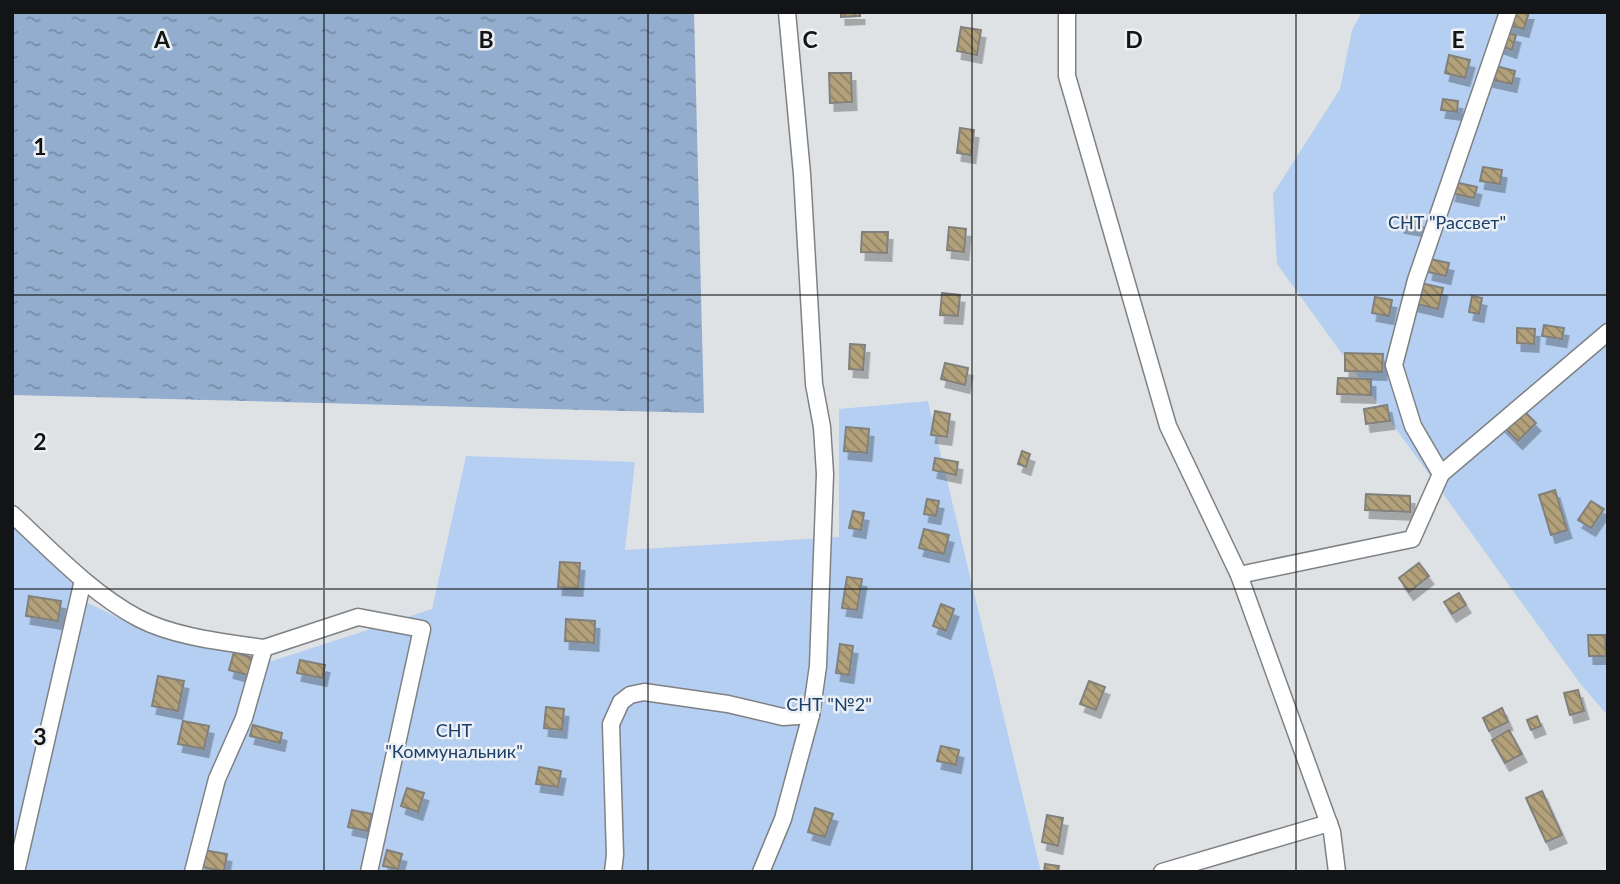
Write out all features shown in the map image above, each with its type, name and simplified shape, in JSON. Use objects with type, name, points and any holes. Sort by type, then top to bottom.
[{"type":"lane","points":[[761,872],[783,819],[811,715],[818,666],[825,474],[822,427],[814,383],[802,174],[787,12]]},
{"type":"lane","points":[[1067,12],[1067,76],[1168,426],[1238,575],[1329,823],[1337,872]]},
{"type":"lane","points":[[1441,474],[1413,426],[1394,365],[1416,279],[1508,12]]},
{"type":"lane","points":[[1238,575],[1412,538],[1441,474],[1608,332]]},
{"type":"lane","points":[[12,514],[82,580],[138,618],[197,638],[264,648],[358,617],[422,629],[369,872]]},
{"type":"lane","points":[[16,872],[82,580]]},
{"type":"lane","points":[[193,872],[217,779],[244,718],[264,648]]},
{"type":"lane","points":[[613,872],[615,855],[611,724],[621,702],[630,695],[644,692],[728,704],[783,717],[811,715]]},
{"type":"lane","points":[[1163,872],[1329,823]]},
{"type":"green space","name":"СНТ \"Рассвет\"","points":[[1362,12],[1608,12],[1608,716],[1579,682],[1277,264],[1273,194],[1340,89],[1352,30]]},
{"type":"green space","points":[[928,401],[1041,872],[12,872],[12,524],[74,582],[71,595],[145,630],[272,661],[432,609],[466,456],[635,462],[625,550],[839,537],[839,409]]},
{"type":"water","points":[[12,12],[694,12],[704,413],[12,395]]},
{"type":"building","points":[[841,12],[860,12],[860,16],[841,17]]},
{"type":"building","points":[[1503,12],[1529,12],[1524,29],[1500,23]]},
{"type":"building","points":[[961,27],[981,30],[977,55],[957,51]]},
{"type":"building","points":[[1502,31],[1516,35],[1512,50],[1498,45]]},
{"type":"building","points":[[1449,55],[1470,60],[1465,78],[1445,73]]},
{"type":"building","points":[[1492,65],[1515,71],[1512,84],[1489,79]]},
{"type":"building","points":[[829,73],[851,73],[852,102],[830,103]]},
{"type":"building","points":[[1443,99],[1458,101],[1457,112],[1441,110]]},
{"type":"building","points":[[960,128],[974,130],[971,155],[957,153]]},
{"type":"building","points":[[1483,167],[1502,170],[1500,184],[1480,181]]},
{"type":"building","points":[[1454,182],[1477,187],[1474,198],[1451,193]]},
{"type":"building","points":[[1402,216],[1419,219],[1418,228],[1400,225]]},
{"type":"building","points":[[949,227],[966,229],[964,252],[947,250]]},
{"type":"building","points":[[862,232],[888,232],[887,253],[861,252]]},
{"type":"building","points":[[1430,259],[1449,263],[1446,276],[1428,272]]},
{"type":"building","points":[[1416,282],[1443,288],[1438,309],[1412,303]]},
{"type":"building","points":[[942,293],[960,295],[958,316],[940,315]]},
{"type":"building","points":[[1472,296],[1482,298],[1479,314],[1469,312]]},
{"type":"building","points":[[1375,297],[1392,300],[1389,316],[1372,313]]},
{"type":"building","points":[[1544,325],[1564,328],[1562,339],[1542,336]]},
{"type":"building","points":[[1517,328],[1535,329],[1534,344],[1517,343]]},
{"type":"building","points":[[850,344],[865,345],[863,370],[849,369]]},
{"type":"building","points":[[1345,353],[1383,354],[1382,372],[1345,371]]},
{"type":"building","points":[[945,363],[968,368],[965,385],[941,379]]},
{"type":"building","points":[[1338,378],[1371,379],[1371,395],[1337,394]]},
{"type":"building","points":[[1387,405],[1390,421],[1366,424],[1364,409]]},
{"type":"building","points":[[1519,406],[1536,423],[1518,441],[1501,424]]},
{"type":"building","points":[[935,411],[950,414],[947,437],[931,435]]},
{"type":"building","points":[[846,427],[869,429],[867,453],[844,451]]},
{"type":"building","points":[[1022,451],[1030,454],[1026,467],[1018,464]]},
{"type":"building","points":[[935,458],[958,462],[956,475],[933,470]]},
{"type":"building","points":[[1555,490],[1567,530],[1551,535],[1539,495]]},
{"type":"building","points":[[1366,494],[1410,496],[1410,512],[1365,510]]},
{"type":"building","points":[[927,499],[939,501],[936,516],[924,514]]},
{"type":"building","points":[[1591,501],[1604,509],[1591,528],[1578,520]]},
{"type":"building","points":[[853,511],[864,513],[861,530],[849,528]]},
{"type":"building","points":[[924,529],[949,535],[944,554],[919,548]]},
{"type":"building","points":[[560,562],[580,563],[578,588],[558,587]]},
{"type":"building","points":[[1419,563],[1429,576],[1409,592],[1399,578]]},
{"type":"building","points":[[847,577],[862,579],[857,610],[842,608]]},
{"type":"building","points":[[1459,593],[1466,605],[1452,614],[1444,602]]},
{"type":"building","points":[[29,596],[61,601],[58,621],[26,616]]},
{"type":"building","points":[[941,604],[954,609],[946,631],[933,626]]},
{"type":"building","points":[[566,619],[595,621],[594,643],[565,641]]},
{"type":"building","points":[[1588,635],[1605,635],[1606,656],[1589,656]]},
{"type":"building","points":[[840,644],[853,646],[849,675],[836,673]]},
{"type":"building","points":[[234,652],[256,659],[251,676],[229,670]]},
{"type":"building","points":[[300,660],[325,665],[322,678],[297,673]]},
{"type":"building","points":[[158,676],[184,681],[178,711],[152,706]]},
{"type":"building","points":[[1089,681],[1105,687],[1096,710],[1080,704]]},
{"type":"building","points":[[1578,690],[1584,711],[1570,715],[1564,693]]},
{"type":"building","points":[[546,707],[564,709],[562,730],[544,728]]},
{"type":"building","points":[[1502,708],[1508,722],[1489,731],[1483,718]]},
{"type":"building","points":[[1537,716],[1541,726],[1531,730],[1527,720]]},
{"type":"building","points":[[183,721],[209,726],[204,749],[178,744]]},
{"type":"building","points":[[253,725],[282,733],[280,743],[250,736]]},
{"type":"building","points":[[1509,730],[1522,754],[1505,763],[1492,740]]},
{"type":"building","points":[[941,746],[959,750],[956,765],[937,761]]},
{"type":"building","points":[[539,767],[561,771],[558,787],[536,784]]},
{"type":"building","points":[[407,788],[424,793],[418,812],[401,806]]},
{"type":"building","points":[[1542,791],[1562,835],[1546,842],[1526,798]]},
{"type":"building","points":[[815,808],[833,814],[825,837],[808,832]]},
{"type":"building","points":[[352,810],[372,814],[368,831],[348,827]]},
{"type":"building","points":[[1047,815],[1063,818],[1058,846],[1042,842]]},
{"type":"building","points":[[203,850],[227,854],[224,871],[201,867]]},
{"type":"building","points":[[387,850],[402,854],[398,869],[383,866]]},
{"type":"building","points":[[1045,864],[1059,866],[1058,872],[1044,872]]},
{"type":"park label","name":"СНТ \"№2\"","points":[[829,704]]},
{"type":"park label","name":"СНТ \"Коммунальник\"","points":[[454,740]]}]
